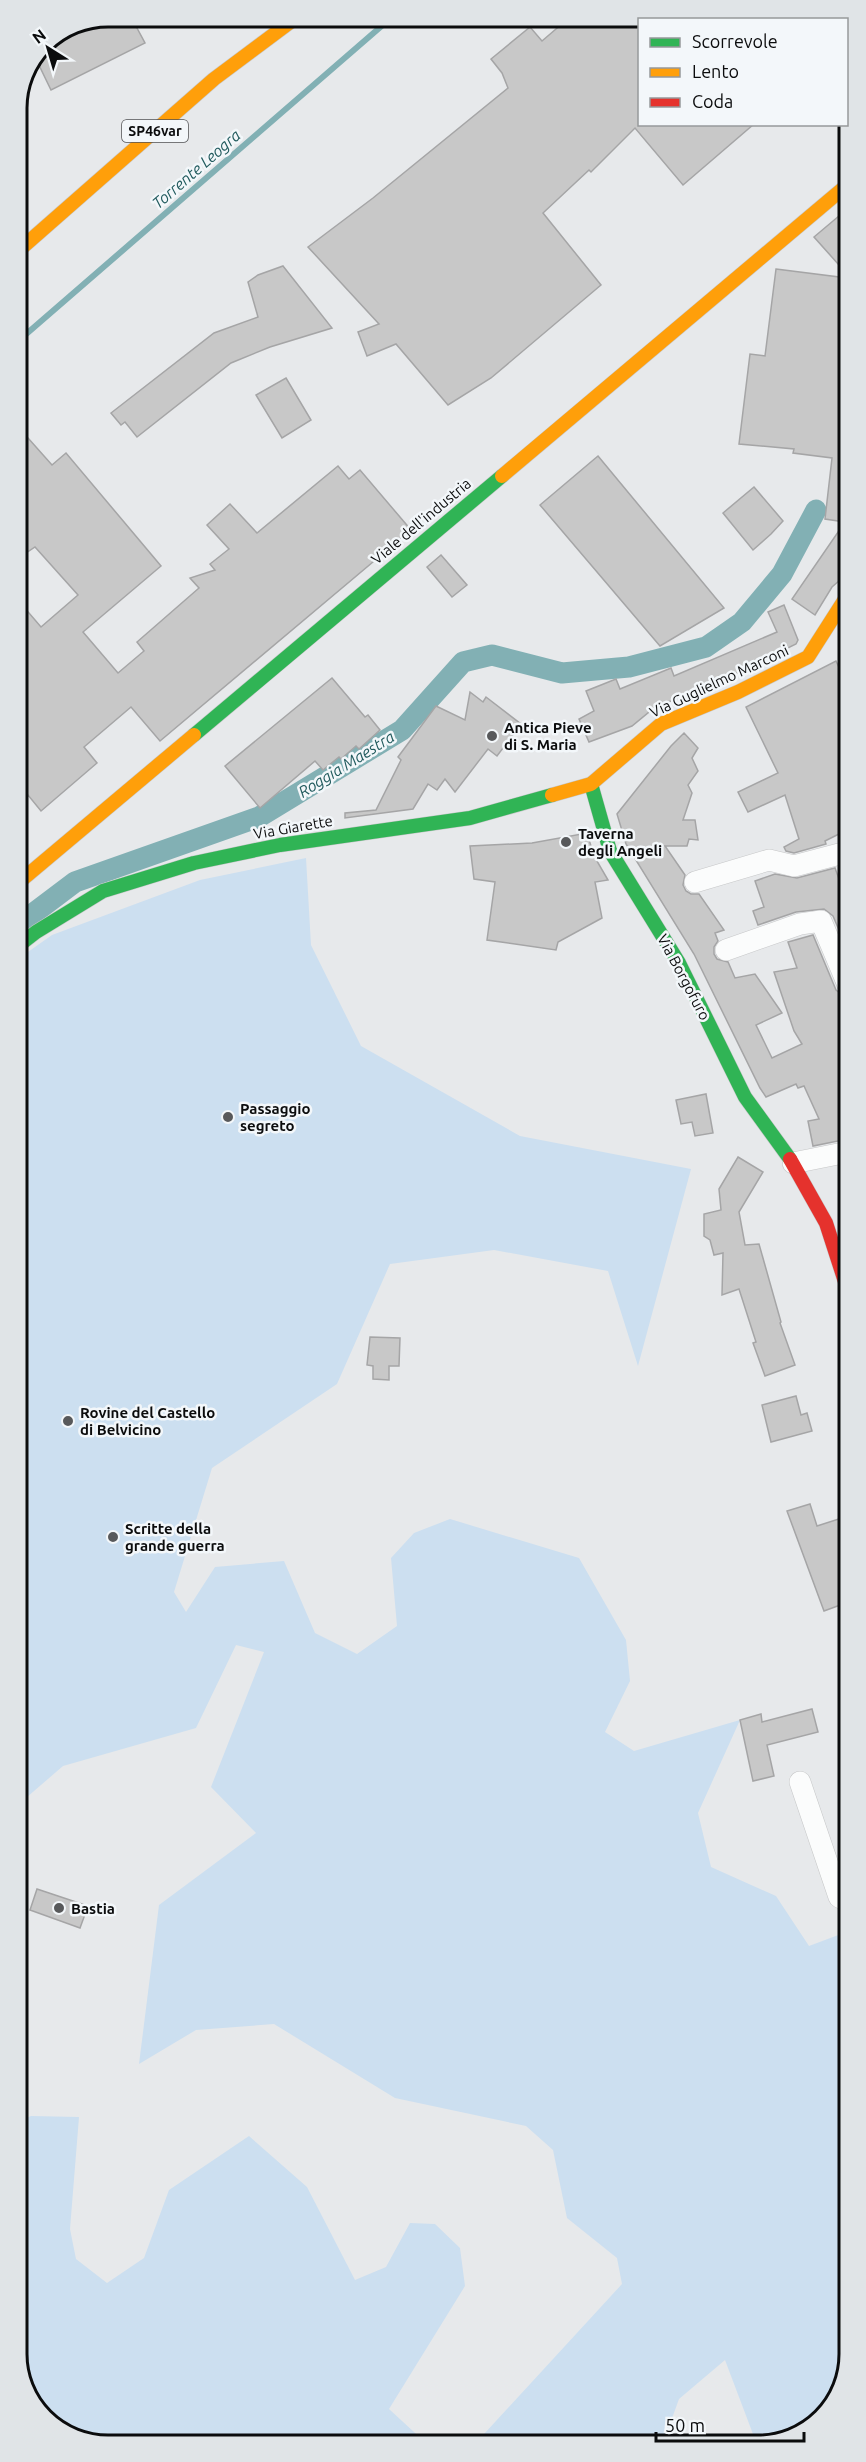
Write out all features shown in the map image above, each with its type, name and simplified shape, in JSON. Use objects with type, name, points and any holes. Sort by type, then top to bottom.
[{"type":"street","name":"SP46var","points":[[27,243],[214,79],[283,27]]},
{"type":"street","name":"Viale dell'industria","points":[[27,875],[839,192]]},
{"type":"street","name":"Via Guglielmo Marconi","points":[[591,784],[661,724],[738,692],[808,657],[839,609]]},
{"type":"street","name":"Via Giarette","points":[[27,939],[103,891],[194,863],[302,842],[470,818],[591,784]]},
{"type":"street","name":"Via Borgofuro","points":[[591,784],[610,851],[679,963],[745,1097],[793,1162],[826,1223],[839,1264]]},
{"type":"street","points":[[695,882],[769,860],[794,866],[839,854]]},
{"type":"street","points":[[726,950],[800,924],[821,921],[839,964]]},
{"type":"street","points":[[793,1162],[839,1154]]},
{"type":"street","points":[[800,1782],[839,1897]]},
{"type":"shaded area","points":[[306,858],[311,945],[361,1046],[520,1136],[691,1169],[638,1366],[608,1271],[494,1250],[390,1264],[337,1384],[212,1468],[174,1592],[186,1612],[215,1567],[284,1561],[315,1633],[357,1654],[397,1626],[391,1558],[414,1533],[450,1519],[579,1558],[626,1640],[630,1681],[605,1732],[634,1751],[740,1720],[698,1813],[711,1867],[776,1896],[809,1946],[839,1935],[839,2354],[831,2390],[811,2415],[789,2429],[753,2435],[725,2360],[679,2399],[666,2435],[482,2435],[622,2284],[617,2258],[567,2218],[553,2150],[526,2126],[395,2098],[274,2024],[196,2030],[139,2064],[159,1905],[256,1833],[211,1787],[264,1652],[236,1645],[196,1728],[63,1766],[27,1797],[27,953],[52,935],[200,880]]},
{"type":"shaded area","points":[[79,2117],[70,2229],[76,2259],[107,2283],[144,2258],[169,2190],[249,2136],[307,2187],[355,2280],[386,2267],[410,2223],[435,2224],[460,2248],[465,2286],[389,2409],[417,2435],[103,2435],[77,2429],[55,2415],[35,2390],[27,2354],[27,2118]]},
{"type":"building","points":[[108,27],[136,27],[145,43],[51,90],[39,66],[55,47],[82,31]]},
{"type":"building","points":[[530,27],[542,41],[558,27],[638,27],[638,126],[752,126],[683,185],[635,128],[591,172],[589,170],[543,213],[601,285],[491,378],[448,405],[396,344],[367,356],[358,332],[379,324],[308,247],[373,198],[508,88],[502,73],[491,59]]},
{"type":"building","points":[[839,216],[839,265],[814,237]]},
{"type":"building","points":[[283,266],[332,328],[270,347],[231,363],[137,437],[125,422],[121,425],[111,413],[214,333],[258,317],[248,282],[258,275]]},
{"type":"building","points":[[776,269],[839,277],[839,521],[825,519],[832,458],[793,453],[794,449],[739,444],[750,354],[765,356]]},
{"type":"building","points":[[286,378],[311,420],[282,438],[256,395]]},
{"type":"building","points":[[27,439],[52,465],[66,453],[161,566],[83,632],[118,673],[144,651],[137,642],[199,588],[190,578],[215,570],[210,564],[229,549],[207,525],[230,504],[257,533],[338,466],[349,479],[360,470],[411,530],[160,741],[131,707],[84,747],[97,763],[41,811],[27,796],[27,611],[41,627],[78,595],[35,547],[27,552]]},
{"type":"building","points":[[598,456],[724,608],[660,646],[540,505]]},
{"type":"building","points":[[754,487],[783,521],[753,550],[723,513]]},
{"type":"building","points":[[839,531],[839,581],[832,587],[815,615],[792,599]]},
{"type":"building","points":[[441,555],[467,585],[452,597],[427,567]]},
{"type":"building","points":[[784,605],[798,640],[796,644],[731,676],[654,708],[632,726],[589,742],[579,719],[594,711],[586,691],[616,679],[620,689],[671,668],[674,676],[777,632],[768,612]]},
{"type":"building","points":[[836,661],[839,668],[839,834],[825,841],[826,844],[794,853],[786,851],[784,847],[799,839],[785,795],[748,812],[738,792],[778,773],[746,707]]},
{"type":"building","points":[[332,678],[365,717],[368,715],[380,730],[359,749],[356,746],[323,770],[315,761],[260,808],[225,766]]},
{"type":"building","points":[[470,692],[483,702],[486,697],[521,724],[497,756],[488,749],[455,792],[445,779],[437,790],[428,784],[413,809],[345,818],[345,813],[376,810],[401,760],[398,757],[436,706],[465,720]]},
{"type":"building","points":[[684,733],[698,748],[692,758],[698,771],[688,785],[692,793],[683,820],[695,820],[698,840],[689,839],[687,846],[665,846],[685,875],[683,885],[686,891],[699,894],[724,930],[715,933],[718,941],[714,947],[714,954],[717,959],[728,962],[735,978],[755,974],[782,1013],[756,1025],[772,1058],[802,1044],[794,1031],[774,972],[797,968],[788,942],[813,935],[839,992],[839,1141],[813,1146],[808,1121],[819,1119],[804,1086],[798,1088],[796,1084],[766,1097],[694,954],[626,844],[617,814]]},
{"type":"building","points":[[587,833],[594,856],[608,880],[595,882],[602,918],[558,942],[556,950],[487,940],[495,882],[474,879],[470,846],[532,843]]},
{"type":"building","points":[[835,868],[839,879],[839,930],[833,916],[824,909],[796,912],[758,925],[753,911],[764,907],[755,881],[775,874],[797,878]]},
{"type":"building","points":[[706,1094],[713,1133],[695,1136],[692,1122],[681,1124],[676,1100]]},
{"type":"building","points":[[738,1157],[763,1172],[739,1212],[745,1245],[759,1244],[780,1323],[795,1365],[765,1376],[753,1343],[756,1342],[739,1289],[722,1295],[723,1253],[714,1255],[710,1240],[704,1236],[704,1214],[721,1210],[719,1189]]},
{"type":"building","points":[[370,1337],[400,1338],[399,1366],[389,1366],[389,1380],[373,1379],[373,1366],[367,1365]]},
{"type":"building","points":[[796,1396],[801,1415],[807,1413],[812,1431],[771,1442],[762,1405]]},
{"type":"building","points":[[810,1504],[817,1526],[839,1519],[839,1605],[824,1611],[787,1511]]},
{"type":"building","points":[[812,1709],[818,1732],[767,1745],[774,1776],[753,1781],[740,1720],[761,1714],[762,1722]]},
{"type":"building","name":"Bastia","points":[[37,1889],[88,1906],[80,1928],[30,1910]]},
{"type":"waterway","name":"Torrente Leogra","points":[[27,333],[380,27]]},
{"type":"waterway","name":"Roggia Maestra","points":[[27,918],[75,882],[259,817],[402,730],[463,662],[492,655],[562,673],[629,667],[706,647],[742,622],[782,574],[816,510]]},
{"type":"traffic: fast","points":[[194,735],[502,476]]},
{"type":"traffic: fast","points":[[591,784],[610,851],[679,963],[745,1097],[790,1159]]},
{"type":"traffic: fast","points":[[27,939],[103,891],[194,863],[280,845],[470,818],[552,795]]},
{"type":"traffic: slow","points":[[27,243],[214,79],[284,27]]},
{"type":"traffic: slow","points":[[502,476],[839,192]]},
{"type":"traffic: slow","points":[[552,795],[591,784],[661,724],[738,692],[808,657],[839,609]]},
{"type":"traffic: slow","points":[[27,875],[194,735]]},
{"type":"traffic: jam","points":[[790,1159],[826,1223],[839,1263]]},
{"type":"place","name":"Antica Pieve di S. Maria","points":[[492,736]]},
{"type":"place","name":"Taverna degli Angeli","points":[[566,842]]},
{"type":"place","name":"Passaggio segreto","points":[[228,1117]]},
{"type":"place","name":"Rovine del Castello di Belvicino","points":[[68,1421]]},
{"type":"place","name":"Scritte della grande guerra","points":[[113,1537]]},
{"type":"place","name":"Bastia","points":[[59,1908]]}]
